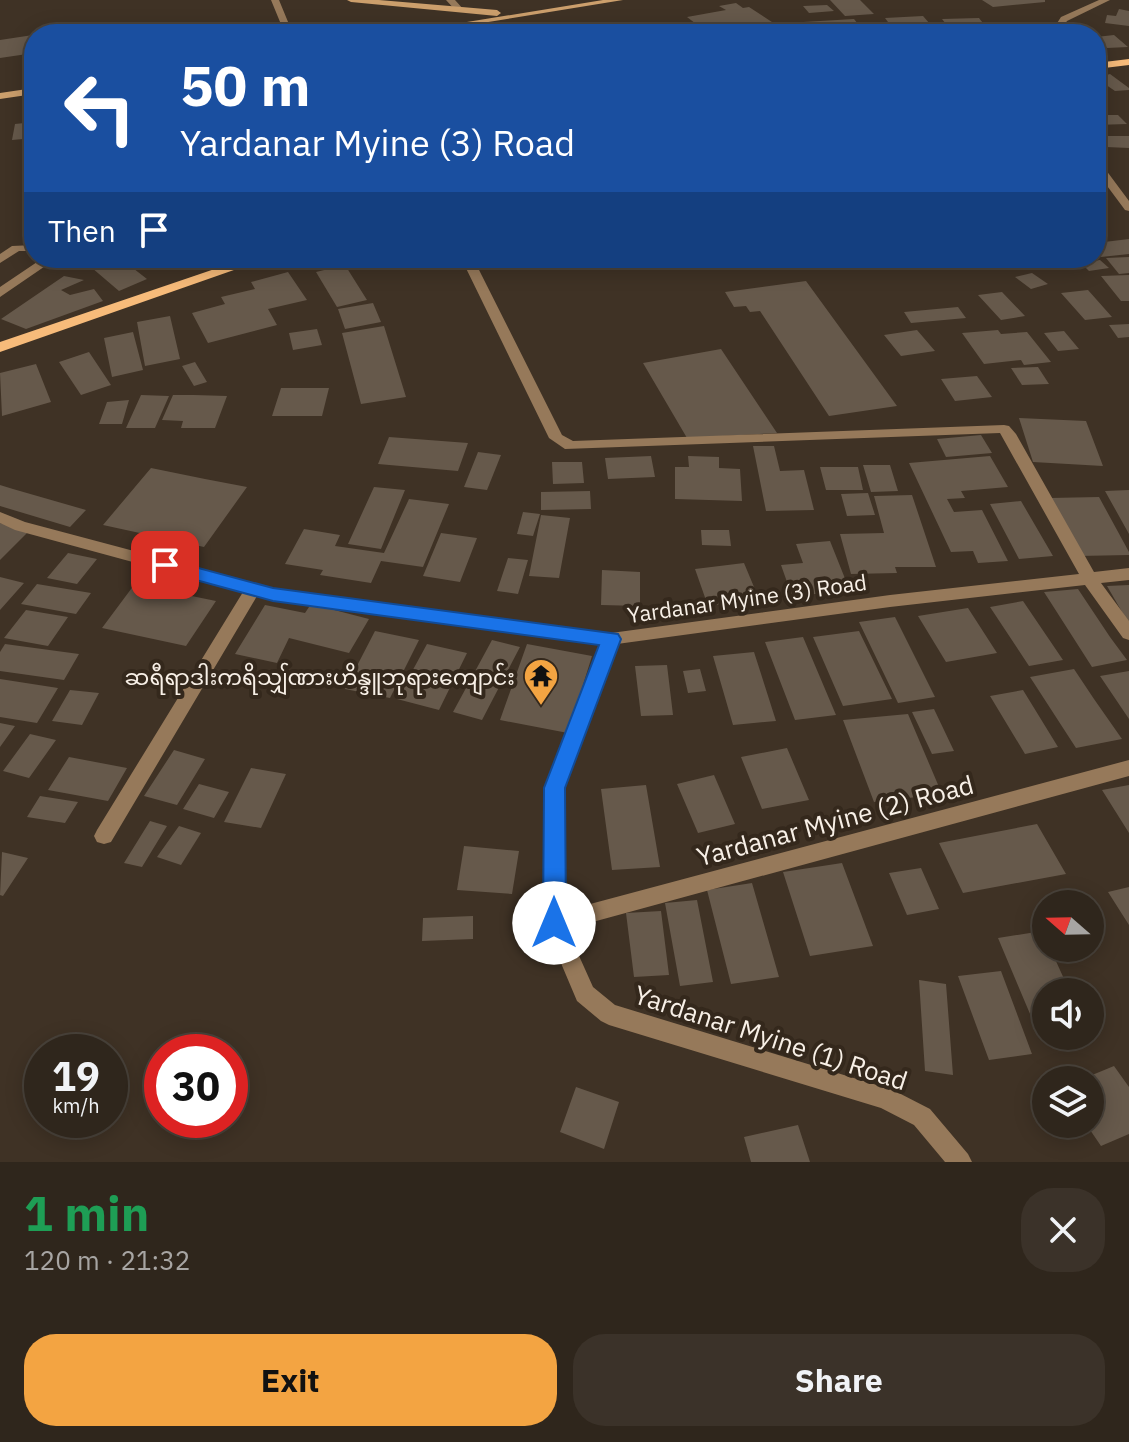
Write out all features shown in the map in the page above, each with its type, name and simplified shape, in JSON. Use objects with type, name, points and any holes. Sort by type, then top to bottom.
[{"type":"main road","points":[[351,0],[528,15]]},
{"type":"main road","points":[[466,24],[619,0]]},
{"type":"main road","points":[[1106,65],[1127,64]]},
{"type":"main road","points":[[0,96],[24,92]]},
{"type":"main road","points":[[0,347],[232,268]]},
{"type":"street","points":[[275,0],[285,24]]},
{"type":"street","points":[[450,0],[460,10]]},
{"type":"street","points":[[1061,24],[1064,19],[1106,0]]},
{"type":"street","points":[[1106,177],[1129,208]]},
{"type":"street","points":[[0,259],[16,248],[24,248]]},
{"type":"street","points":[[0,293],[36,268]]},
{"type":"street","points":[[472,268],[556,438],[570,446],[1001,428],[1009,434],[1090,579],[1129,634]]},
{"type":"street","name":"Yardanar Myine (3) Road","points":[[0,517],[20,526],[273,594],[611,639],[890,601],[1129,574]]},
{"type":"street","points":[[104,836],[253,589]]},
{"type":"street","name":"Yardanar Myine (1) Road","points":[[611,639],[554,788],[554,923],[585,994],[609,1014],[885,1098],[922,1117],[960,1162]]},
{"type":"street","name":"Yardanar Myine (2) Road","points":[[554,923],[1129,768]]},
{"type":"building","points":[[830,0],[860,0],[874,14],[845,16]]},
{"type":"building","points":[[982,0],[1045,0],[1045,2],[993,7]]},
{"type":"building","points":[[736,3],[743,8],[749,7],[775,24],[696,24],[687,17],[726,10],[719,6]]},
{"type":"building","points":[[827,5],[834,11],[809,13],[803,6]]},
{"type":"building","points":[[1119,9],[1129,11],[1129,26],[1105,23],[1107,15],[1116,16]]},
{"type":"building","points":[[923,16],[930,24],[890,24],[885,18]]},
{"type":"building","points":[[979,18],[984,24],[946,24],[942,19]]},
{"type":"building","points":[[854,19],[858,24],[804,24],[803,22]]},
{"type":"building","points":[[1114,35],[1128,47],[1107,48],[1106,36]]},
{"type":"building","points":[[24,36],[24,54],[0,58],[0,40]]},
{"type":"building","points":[[1110,74],[1129,90],[1115,91],[1106,85],[1106,75]]},
{"type":"building","points":[[1106,115],[1118,115],[1127,124],[1106,125]]},
{"type":"building","points":[[24,123],[24,139],[12,140],[15,124]]},
{"type":"building","points":[[1106,136],[1129,136],[1129,148],[1106,147]]},
{"type":"building","points":[[1129,239],[1129,254],[1106,256],[1106,242]]},
{"type":"building","points":[[1129,257],[1129,273],[1119,274],[1106,258]]},
{"type":"building","points":[[92,268],[133,268],[147,279],[119,291]]},
{"type":"building","points":[[347,268],[367,300],[337,307],[316,272]]},
{"type":"building","points":[[288,272],[307,300],[268,309],[277,325],[208,343],[192,313],[225,304],[221,297],[255,289],[251,282]]},
{"type":"building","points":[[1032,273],[1048,284],[1031,289],[1015,277]]},
{"type":"building","points":[[1129,275],[1129,301],[1121,301],[1101,276]]},
{"type":"building","points":[[64,276],[84,280],[61,290],[70,295],[94,289],[103,301],[26,329],[1,319]]},
{"type":"building","points":[[806,281],[897,406],[829,416],[760,311],[750,312],[746,306],[734,307],[725,292]]},
{"type":"building","points":[[1088,290],[1112,317],[1085,320],[1061,293]]},
{"type":"building","points":[[1002,292],[1025,316],[1001,320],[978,295]]},
{"type":"building","points":[[373,303],[381,322],[345,329],[338,309]]},
{"type":"building","points":[[958,307],[966,318],[911,323],[904,312]]},
{"type":"building","points":[[170,316],[180,359],[145,366],[137,322]]},
{"type":"building","points":[[1129,324],[1129,337],[1118,338],[1109,325]]},
{"type":"building","points":[[384,326],[406,397],[361,404],[342,333]]},
{"type":"building","points":[[317,329],[322,345],[293,350],[289,333]]},
{"type":"building","points":[[917,330],[935,351],[901,356],[884,335]]},
{"type":"building","points":[[998,330],[1001,334],[1027,332],[1051,362],[1024,365],[1021,360],[984,364],[962,333]]},
{"type":"building","points":[[1064,331],[1079,349],[1058,351],[1044,333]]},
{"type":"building","points":[[133,332],[143,370],[112,377],[104,338]]},
{"type":"building","points":[[721,349],[777,433],[687,438],[643,363]]},
{"type":"building","points":[[89,352],[111,385],[81,395],[59,362]]},
{"type":"building","points":[[195,362],[207,382],[194,386],[182,366]]},
{"type":"building","points":[[36,364],[51,402],[2,416],[0,373]]},
{"type":"building","points":[[1038,367],[1049,384],[1022,385],[1011,368]]},
{"type":"building","points":[[977,376],[992,397],[955,401],[941,379]]},
{"type":"building","points":[[281,388],[329,388],[322,416],[272,416]]},
{"type":"building","points":[[141,395],[169,396],[155,428],[126,428]]},
{"type":"building","points":[[173,395],[227,396],[215,428],[181,428],[183,421],[162,420]]},
{"type":"building","points":[[129,400],[122,424],[99,424],[107,402]]},
{"type":"building","points":[[1019,418],[1086,421],[1103,466],[1033,462]]},
{"type":"building","points":[[981,435],[992,453],[946,457],[937,439]]},
{"type":"building","points":[[389,437],[468,443],[458,471],[378,464]]},
{"type":"building","points":[[753,446],[774,446],[780,471],[804,470],[814,510],[766,511]]},
{"type":"building","points":[[478,452],[501,455],[487,490],[464,487]]},
{"type":"building","points":[[651,456],[655,477],[608,479],[605,458]]},
{"type":"building","points":[[688,456],[719,457],[719,468],[740,469],[742,501],[675,499],[675,467],[689,467]]},
{"type":"building","points":[[990,456],[1008,487],[961,491],[965,498],[947,499],[954,512],[982,510],[1008,561],[978,563],[973,551],[951,552],[909,463]]},
{"type":"building","points":[[552,462],[582,462],[584,483],[553,484]]},
{"type":"building","points":[[863,465],[890,465],[898,491],[871,492]]},
{"type":"building","points":[[820,467],[858,467],[863,490],[826,490]]},
{"type":"building","points":[[151,468],[247,487],[204,547],[103,525]]},
{"type":"building","points":[[0,485],[86,510],[70,527],[0,506]]},
{"type":"building","points":[[374,487],[405,490],[381,549],[348,544]]},
{"type":"building","points":[[1129,490],[1129,534],[1105,491]]},
{"type":"building","points":[[590,491],[591,509],[541,510],[541,492]]},
{"type":"building","points":[[868,493],[875,515],[847,516],[841,494]]},
{"type":"building","points":[[912,495],[936,567],[895,567],[897,573],[851,574],[840,534],[884,533],[874,496]]},
{"type":"building","points":[[1099,497],[1129,555],[1078,556],[1050,498]]},
{"type":"building","points":[[409,499],[449,504],[423,567],[381,561],[371,583],[320,575],[323,570],[285,564],[304,529],[340,535],[335,546],[384,553]]},
{"type":"building","points":[[1021,501],[1053,556],[1019,559],[990,504]]},
{"type":"building","points":[[523,512],[540,514],[533,536],[517,534]]},
{"type":"building","points":[[541,515],[570,518],[559,578],[529,576]]},
{"type":"building","points":[[0,523],[29,531],[0,560]]},
{"type":"building","points":[[701,530],[729,530],[731,546],[702,545]]},
{"type":"building","points":[[441,533],[477,538],[460,582],[423,576]]},
{"type":"building","points":[[830,541],[850,591],[792,596],[781,565],[803,563],[796,544]]},
{"type":"building","points":[[68,553],[97,559],[77,584],[47,578]]},
{"type":"building","points":[[508,558],[528,560],[518,594],[497,591]]},
{"type":"building","points":[[744,563],[759,599],[708,606],[695,569]]},
{"type":"building","points":[[602,570],[640,572],[640,606],[601,605]]},
{"type":"building","points":[[0,577],[24,583],[0,610]]},
{"type":"building","points":[[137,581],[216,601],[186,646],[102,628]]},
{"type":"building","points":[[37,584],[91,593],[76,614],[21,604]]},
{"type":"building","points":[[1129,585],[1129,624],[1107,586]]},
{"type":"building","points":[[1078,589],[1127,660],[1092,667],[1044,592]]},
{"type":"building","points":[[1023,601],[1063,660],[1029,666],[990,607]]},
{"type":"building","points":[[311,604],[369,619],[349,653],[289,638],[277,663],[235,654],[265,605],[305,613]]},
{"type":"building","points":[[968,608],[997,653],[946,662],[918,616]]},
{"type":"building","points":[[26,610],[68,617],[48,646],[4,638]]},
{"type":"building","points":[[895,617],[935,697],[898,703],[859,622]]},
{"type":"building","points":[[375,631],[419,640],[390,698],[345,689]]},
{"type":"building","points":[[859,631],[892,699],[843,706],[813,637]]},
{"type":"building","points":[[803,637],[836,715],[795,720],[765,642]]},
{"type":"building","points":[[492,640],[520,647],[482,720],[453,712]]},
{"type":"building","points":[[5,644],[79,654],[64,680],[0,671],[0,652]]},
{"type":"building","points":[[427,644],[467,653],[439,710],[397,699]]},
{"type":"building","points":[[527,644],[592,656],[568,733],[500,720]]},
{"type":"building","points":[[754,652],[776,721],[733,725],[713,656]]},
{"type":"building","points":[[667,665],[673,715],[641,716],[635,666]]},
{"type":"building","points":[[700,669],[706,691],[688,693],[683,671]]},
{"type":"building","points":[[1074,669],[1122,739],[1076,748],[1030,677]]},
{"type":"building","points":[[1129,671],[1129,719],[1100,676]]},
{"type":"building","points":[[0,679],[58,688],[37,723],[0,717]]},
{"type":"building","points":[[70,690],[99,693],[82,725],[52,721]]},
{"type":"building","points":[[1023,690],[1058,747],[1025,754],[990,696]]},
{"type":"building","points":[[934,709],[954,751],[932,754],[912,712]]},
{"type":"building","points":[[908,714],[942,794],[874,802],[843,720]]},
{"type":"building","points":[[0,723],[15,726],[0,747]]},
{"type":"building","points":[[30,734],[56,740],[29,778],[3,771]]},
{"type":"building","points":[[787,748],[809,800],[762,809],[741,757]]},
{"type":"building","points":[[174,750],[205,759],[177,805],[144,796]]},
{"type":"building","points":[[69,757],[127,768],[108,801],[48,790]]},
{"type":"building","points":[[251,768],[286,774],[261,828],[224,822]]},
{"type":"building","points":[[714,775],[735,824],[698,833],[677,784]]},
{"type":"building","points":[[199,784],[229,792],[214,818],[183,809]]},
{"type":"building","points":[[646,785],[660,867],[612,870],[601,789]]},
{"type":"building","points":[[1129,785],[1129,833],[1102,790]]},
{"type":"building","points":[[40,796],[78,802],[65,823],[27,817]]},
{"type":"building","points":[[150,821],[167,826],[142,867],[124,863]]},
{"type":"building","points":[[1037,824],[1066,874],[963,893],[939,843]]},
{"type":"building","points":[[179,826],[201,833],[181,865],[157,857]]},
{"type":"building","points":[[464,846],[519,851],[512,894],[457,890]]},
{"type":"building","points":[[2,852],[28,858],[3,896],[0,895]]},
{"type":"building","points":[[842,863],[873,946],[810,956],[783,872]]},
{"type":"building","points":[[921,868],[939,909],[907,915],[889,873]]},
{"type":"building","points":[[752,883],[779,977],[731,984],[707,890]]},
{"type":"building","points":[[1129,887],[1129,925],[1108,892]]},
{"type":"building","points":[[697,900],[713,982],[680,986],[665,903]]},
{"type":"building","points":[[661,911],[669,975],[634,977],[626,913]]},
{"type":"building","points":[[473,916],[473,939],[422,941],[423,918]]},
{"type":"building","points":[[1032,933],[1032,962],[1056,962],[1064,978],[1032,978],[1032,1019],[998,938]]},
{"type":"building","points":[[1001,971],[1032,1054],[989,1060],[958,976]]},
{"type":"building","points":[[919,980],[946,984],[953,1075],[925,1071]]},
{"type":"building","points":[[1114,1066],[1129,1087],[1129,1134],[1101,1146],[1096,1138],[1104,1138],[1104,1070]]},
{"type":"building","points":[[576,1087],[619,1102],[604,1149],[560,1132]]},
{"type":"building","points":[[798,1125],[810,1162],[751,1162],[744,1137]]},
{"type":"place","name":"ဆရီရာဒါးကရိသျှ်ဏားဟိန္ဒူဘုရားကျောင်း","points":[[541,707]]},
{"type":"route","points":[[165,565],[273,594],[611,639],[554,788],[554,923]]}]
